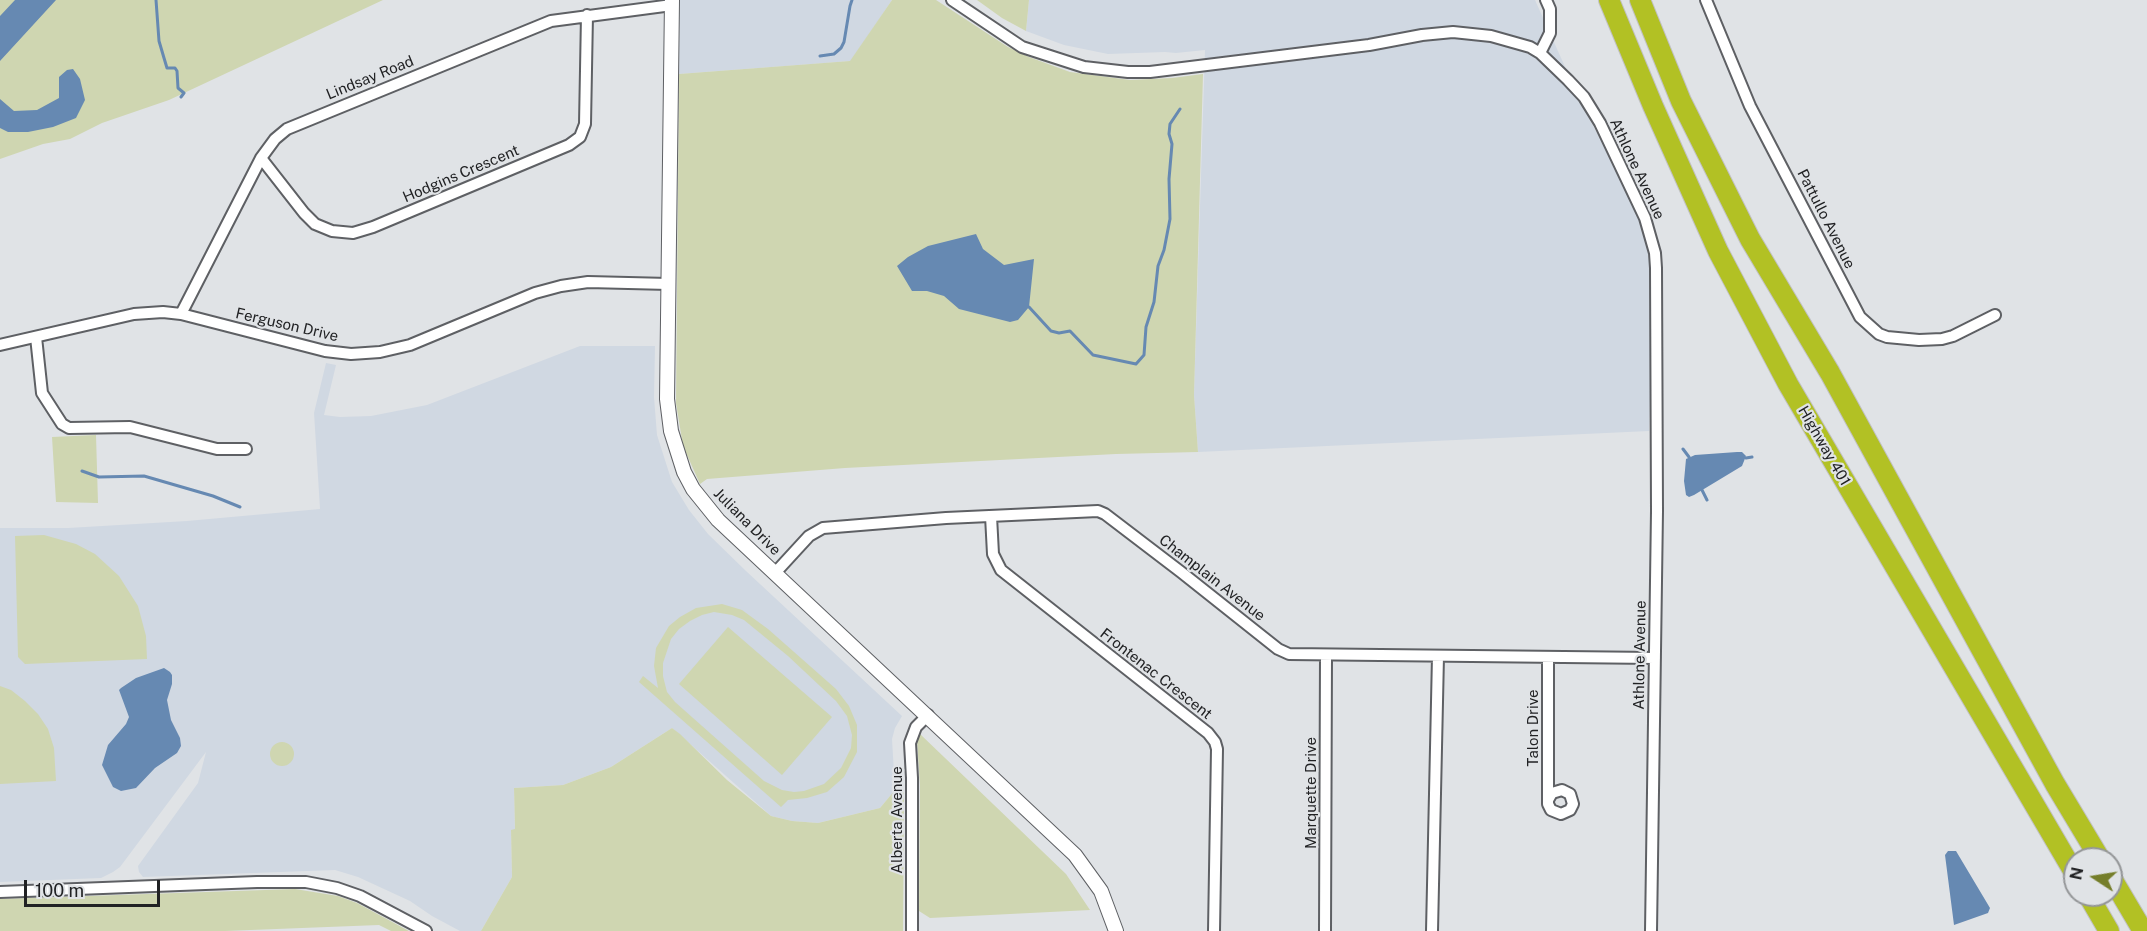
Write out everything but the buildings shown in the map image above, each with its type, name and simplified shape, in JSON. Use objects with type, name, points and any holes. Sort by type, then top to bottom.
[{"type":"highway","name":"Highway 401","points":[[1609,0],[1653,106],[1718,251],[1788,384],[2063,854]]},
{"type":"highway","points":[[1640,0],[1681,101],[1750,239],[1830,374],[2049,773],[2093,847]]},
{"type":"highway","points":[[2123,897],[2143,931]]},
{"type":"highway","points":[[2095,907],[2109,931]]},
{"type":"street","name":"Athlone Avenue","points":[[952,0],[1022,47],[1062,61],[1106,71],[1150,72],[1369,45],[1453,32],[1491,36],[1530,47],[1540,53],[1576,88],[1600,123],[1645,218],[1655,253],[1657,297],[1655,658],[1651,931]]},
{"type":"street","points":[[1540,53],[1550,33],[1550,9],[1546,0]]},
{"type":"street","name":"Pattullo Avenue","points":[[1706,0],[1750,106],[1860,317],[1879,334],[1919,340],[1953,336],[1995,315]]},
{"type":"street","name":"Lindsay Road","points":[[181,314],[261,158],[275,139],[287,129],[534,26],[554,20],[672,3]]},
{"type":"street","name":"Juliana Drive","points":[[672,3],[667,399],[671,431],[678,459],[693,489],[718,520],[1075,855],[1101,891],[1116,931]]},
{"type":"street","name":"Hodgins Crescent","points":[[261,158],[315,224],[332,231],[353,233],[373,227],[574,143],[581,135],[585,124],[587,15]]},
{"type":"street","name":"Ferguson Drive","points":[[0,345],[134,314],[163,312],[181,314],[325,351],[366,353],[389,351],[410,345],[535,293],[558,286],[588,282],[669,284]]},
{"type":"street","points":[[36,337],[42,393],[62,424],[69,428],[127,427],[217,449],[246,449]]},
{"type":"street","name":"Champlain Avenue","points":[[775,573],[809,536],[823,528],[1098,511],[1105,514],[1278,649],[1289,654],[1655,658]]},
{"type":"street","name":"Frontenac Crescent","points":[[991,516],[993,554],[1001,570],[1212,737],[1217,749],[1214,931]]},
{"type":"street","name":"Marquette Drive","points":[[1325,931],[1326,655]]},
{"type":"street","points":[[1432,931],[1438,656]]},
{"type":"street","name":"Talon Drive","points":[[1548,657],[1548,800]]},
{"type":"street","name":"Alberta Avenue","points":[[912,931],[910,743],[916,727],[928,715]]},
{"type":"street","points":[[0,892],[201,883],[306,882],[337,888],[360,896],[426,931]]},
{"type":"shaded area","points":[[680,0],[892,0],[851,61],[679,74]]},
{"type":"shaded area","points":[[1029,0],[1535,0],[1584,109],[1612,161],[1640,222],[1647,244],[1650,263],[1649,431],[1198,452],[1194,395],[1205,50],[1176,53],[1108,54],[1064,45],[1026,31]]},
{"type":"shaded area","points":[[580,346],[655,346],[654,397],[657,435],[672,482],[689,510],[708,534],[746,571],[902,716],[892,739],[895,790],[880,808],[818,823],[792,821],[771,816],[672,728],[611,767],[563,785],[514,788],[515,830],[511,830],[512,877],[481,931],[460,931],[410,901],[358,877],[335,870],[143,877],[138,866],[198,783],[206,752],[120,867],[113,872],[101,878],[0,882],[0,528],[68,528],[187,521],[320,509],[314,413],[326,363],[336,365],[324,415],[371,416],[427,405]]},
{"type":"green space","points":[[0,0],[383,0],[169,100],[102,123],[70,139],[43,144],[0,159]]},
{"type":"green space","points":[[892,0],[936,0],[1008,47],[1070,72],[1130,80],[1203,74],[1194,395],[1198,452],[845,468],[707,479],[700,484],[683,446],[676,403],[679,74],[850,61]]},
{"type":"green space","points":[[977,0],[1029,0],[1026,31],[1002,18]]},
{"type":"green space","points":[[96,435],[98,503],[56,502],[52,437]]},
{"type":"green space","points":[[44,535],[76,544],[95,554],[119,576],[138,606],[146,636],[147,659],[25,664],[18,657],[15,536]]},
{"type":"green space","points":[[722,604],[742,610],[768,629],[836,689],[849,706],[857,725],[857,752],[844,777],[827,792],[807,798],[788,800],[781,807],[639,682],[643,676],[658,688],[654,666],[656,648],[669,626],[696,608]],"holes":[[[714,612],[744,620],[788,656],[836,701],[847,716],[852,735],[851,748],[841,768],[824,784],[794,792],[782,790],[764,781],[675,702],[667,692],[663,663],[671,639],[679,629],[702,615]]]},
{"type":"green space","points":[[728,627],[832,717],[782,775],[679,684]]},
{"type":"green space","points":[[0,686],[11,690],[25,701],[48,729],[54,748],[56,781],[0,784]]},
{"type":"green space","points":[[672,728],[727,780],[771,816],[792,821],[818,823],[880,808],[895,790],[904,790],[903,931],[481,931],[512,877],[511,830],[515,829],[514,788],[563,785],[611,767]]},
{"type":"green space","points":[[920,734],[1066,874],[1090,910],[930,918],[919,911],[920,785],[917,740]]},
{"type":"green space","points":[[282,742],[287,743],[293,749],[293,759],[287,765],[282,766],[277,765],[271,759],[270,754],[271,749],[277,743]]},
{"type":"green space","points":[[295,889],[338,896],[357,903],[409,931],[391,931],[379,925],[225,931],[0,931],[0,899]]},
{"type":"water","points":[[15,0],[56,0],[0,61],[0,16]]},
{"type":"water","points":[[73,69],[80,79],[85,100],[76,118],[53,127],[28,132],[8,132],[0,128],[0,99],[14,111],[37,110],[59,98],[59,77],[67,70]]},
{"type":"water","points":[[976,234],[983,249],[1004,265],[1034,259],[1029,307],[1018,320],[1010,322],[959,309],[944,296],[927,291],[912,291],[897,266],[928,246]]},
{"type":"water","points":[[1742,452],[1746,456],[1742,466],[1694,495],[1689,497],[1686,495],[1684,481],[1686,459],[1695,455]]},
{"type":"water","points":[[164,668],[172,675],[167,700],[171,720],[180,738],[181,746],[177,753],[155,768],[136,788],[121,791],[113,787],[102,765],[108,745],[126,724],[129,717],[119,690],[136,678]]},
{"type":"water","points":[[1948,851],[1956,851],[1990,908],[1988,913],[1954,925],[1945,855]]},
{"type":"waterway","points":[[156,0],[159,41],[167,68],[175,68],[177,71],[178,88],[184,93],[181,97]]},
{"type":"waterway","points":[[820,56],[834,54],[841,48],[852,0]]},
{"type":"waterway","points":[[1029,307],[1051,331],[1059,333],[1070,331],[1093,355],[1136,364],[1144,355],[1146,327],[1154,302],[1158,266],[1164,250],[1170,219],[1169,179],[1172,144],[1169,134],[1170,124],[1180,109]]},
{"type":"waterway","points":[[1683,449],[1689,457]]},
{"type":"waterway","points":[[1746,458],[1752,457]]},
{"type":"waterway","points":[[82,471],[99,477],[144,476],[213,496],[240,507]]},
{"type":"waterway","points":[[1702,490],[1707,500]]}]
